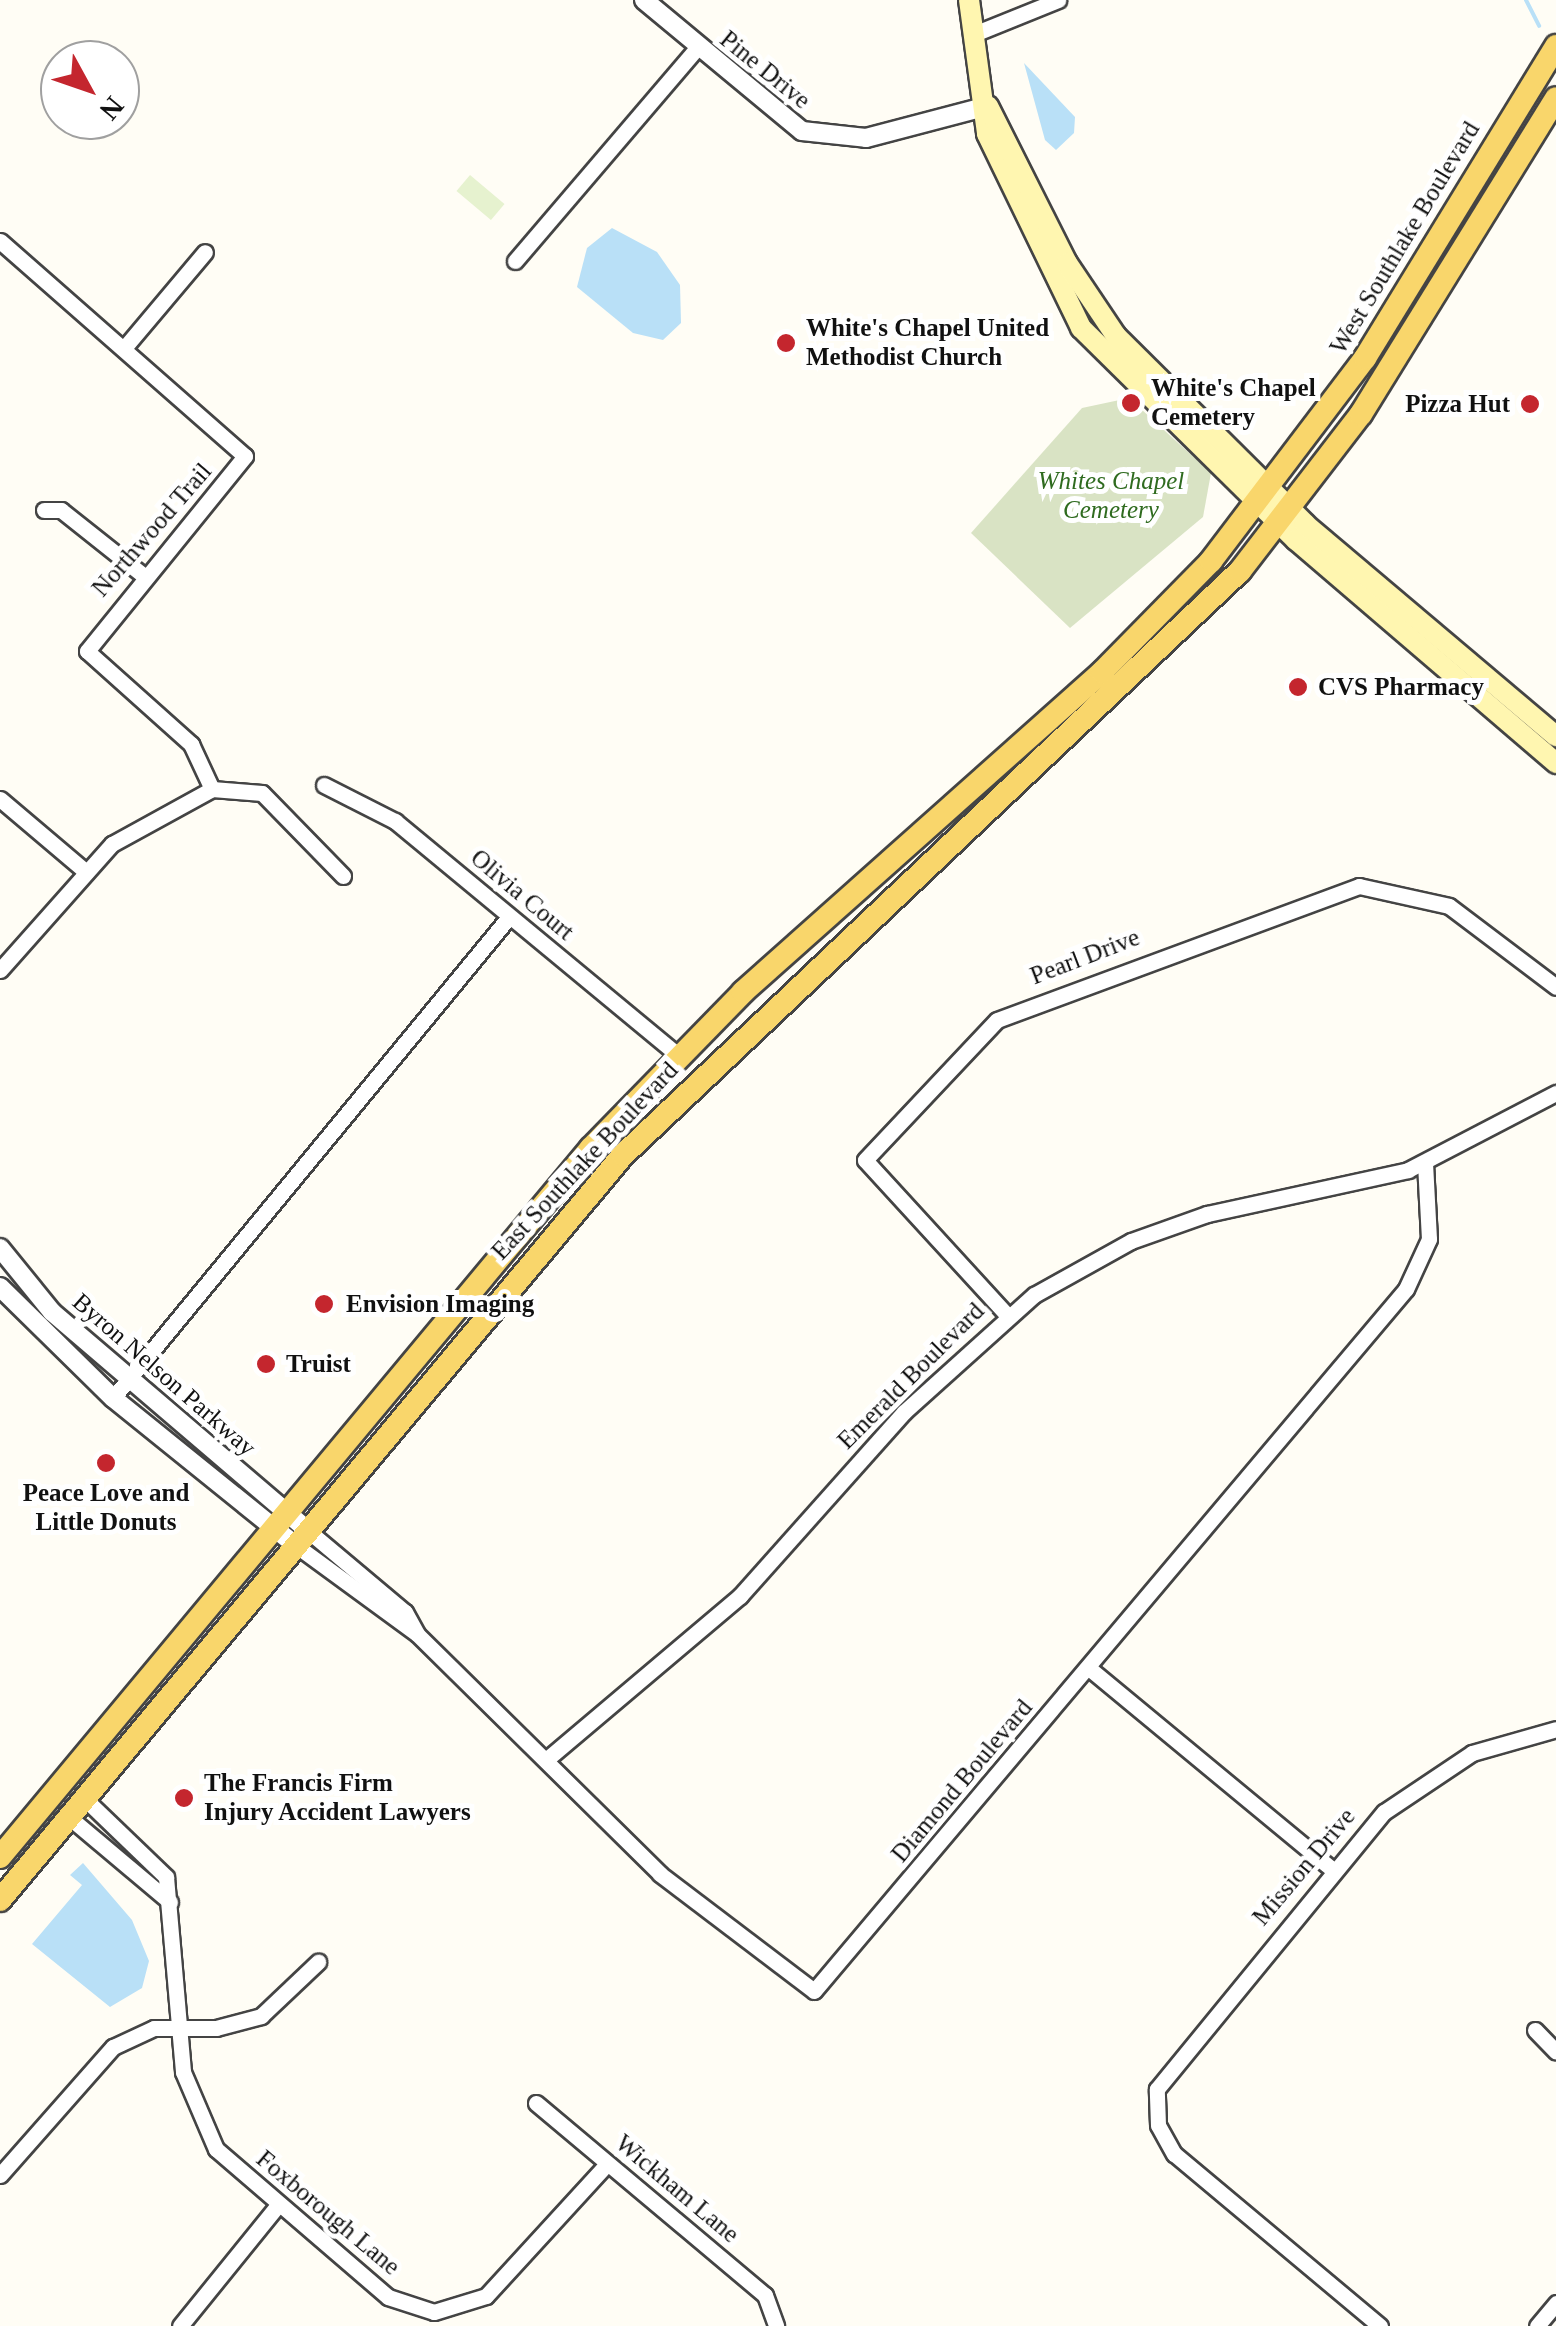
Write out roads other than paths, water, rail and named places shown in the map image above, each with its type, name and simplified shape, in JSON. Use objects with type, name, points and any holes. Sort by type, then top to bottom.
[{"type":"main road","points":[[969,0],[988,106],[987,134],[1012,196],[1080,328],[1556,763]]},
{"type":"main road","name":"West Southlake Boulevard","points":[[1267,495],[1365,358],[1556,46]]},
{"type":"main road","points":[[1286,516],[1556,98]]},
{"type":"main road","name":"East Southlake Boulevard","points":[[0,1857],[513,1237],[678,1056],[1148,628],[1267,495]]},
{"type":"main road","points":[[1286,516],[1556,736]]},
{"type":"main road","name":"East Southlake Boulevard","points":[[0,1900],[300,1536],[623,1155],[1053,756],[1286,516]]},
{"type":"main road","points":[[1035,732],[1053,756]]},
{"type":"main road","points":[[623,1155],[675,1088],[678,1056]]},
{"type":"street","name":"Pine Drive","points":[[644,0],[783,121],[823,137],[866,138],[988,106]]},
{"type":"street","points":[[974,34],[1058,0]]},
{"type":"street","points":[[515,261],[698,47]]},
{"type":"street","name":"Northwood Trail","points":[[0,241],[125,346],[246,456],[144,576],[87,652],[191,744],[212,789]]},
{"type":"street","points":[[125,346],[205,252]]},
{"type":"street","points":[[44,510],[61,510],[144,576]]},
{"type":"street","name":"Olivia Court","points":[[324,785],[395,821],[678,1056]]},
{"type":"street","points":[[0,970],[86,872],[133,827],[212,789],[262,794],[342,876]]},
{"type":"street","points":[[0,799],[86,872]]},
{"type":"street","name":"Pearl Drive","points":[[1007,1314],[864,1160],[997,1020],[1359,886],[1449,906],[1556,987]]},
{"type":"street","points":[[114,1398],[509,917]]},
{"type":"street","name":"Emerald Boulevard","points":[[548,1759],[740,1596],[904,1412],[1007,1314],[1156,1231],[1425,1163],[1556,1093]]},
{"type":"street","name":"Diamond Boulevard","points":[[300,1536],[417,1634],[548,1759],[660,1874],[814,1992],[1090,1668],[1418,1271],[1430,1240],[1425,1163]]},
{"type":"street","name":"Byron Nelson Parkway","points":[[0,1248],[24,1280],[278,1520]]},
{"type":"street","points":[[2,1294],[24,1280]]},
{"type":"street","name":"Byron Nelson Parkway","points":[[2,1294],[114,1398],[300,1536]]},
{"type":"street","points":[[1090,1668],[1333,1870]]},
{"type":"street","name":"Mission Drive","points":[[1380,2326],[1174,2154],[1156,2111],[1157,2088],[1181,2050],[1384,1812],[1442,1768],[1556,1729]]},
{"type":"street","name":"Foxborough Lane","points":[[84,1798],[154,1860],[170,1902],[180,2029],[194,2110],[216,2149],[388,2298],[434,2312],[499,2287],[607,2164]]},
{"type":"street","points":[[68,1817],[170,1902]]},
{"type":"street","points":[[0,2175],[113,2047],[154,2028],[180,2029],[261,2016],[318,1962]]},
{"type":"street","points":[[1535,2030],[1556,2052]]},
{"type":"street","name":"Wickham Lane","points":[[536,2103],[765,2295],[776,2323]]},
{"type":"street","points":[[180,2326],[278,2205]]},
{"type":"street","points":[[1537,2326],[1556,2303]]},
{"type":"water","points":[[1024,63],[1075,117],[1074,133],[1056,150],[1045,140]]},
{"type":"water","points":[[612,228],[657,252],[680,285],[681,323],[663,340],[633,333],[577,287],[587,248]]},
{"type":"water","points":[[83,1863],[132,1920],[149,1961],[142,1988],[110,2007],[32,1944],[82,1885],[70,1875]]},
{"type":"waterway","points":[[1526,0],[1539,26]]},
{"type":"place","name":"White's Chapel United Methodist Church","points":[[786,343]]},
{"type":"place","name":"White's Chapel Cemetery","points":[[1131,403]]},
{"type":"place","name":"Pizza Hut","points":[[1530,404]]},
{"type":"place","name":"CVS Pharmacy","points":[[1298,687]]},
{"type":"place","name":"Envision Imaging","points":[[324,1304]]},
{"type":"place","name":"Truist","points":[[266,1364]]},
{"type":"place","name":"Peace Love and Little Donuts","points":[[106,1463]]},
{"type":"place","name":"The Francis Firm Injury Accident Lawyers","points":[[184,1798]]},
{"type":"park label","name":"Whites Chapel Cemetery","points":[[1111,496]]}]
